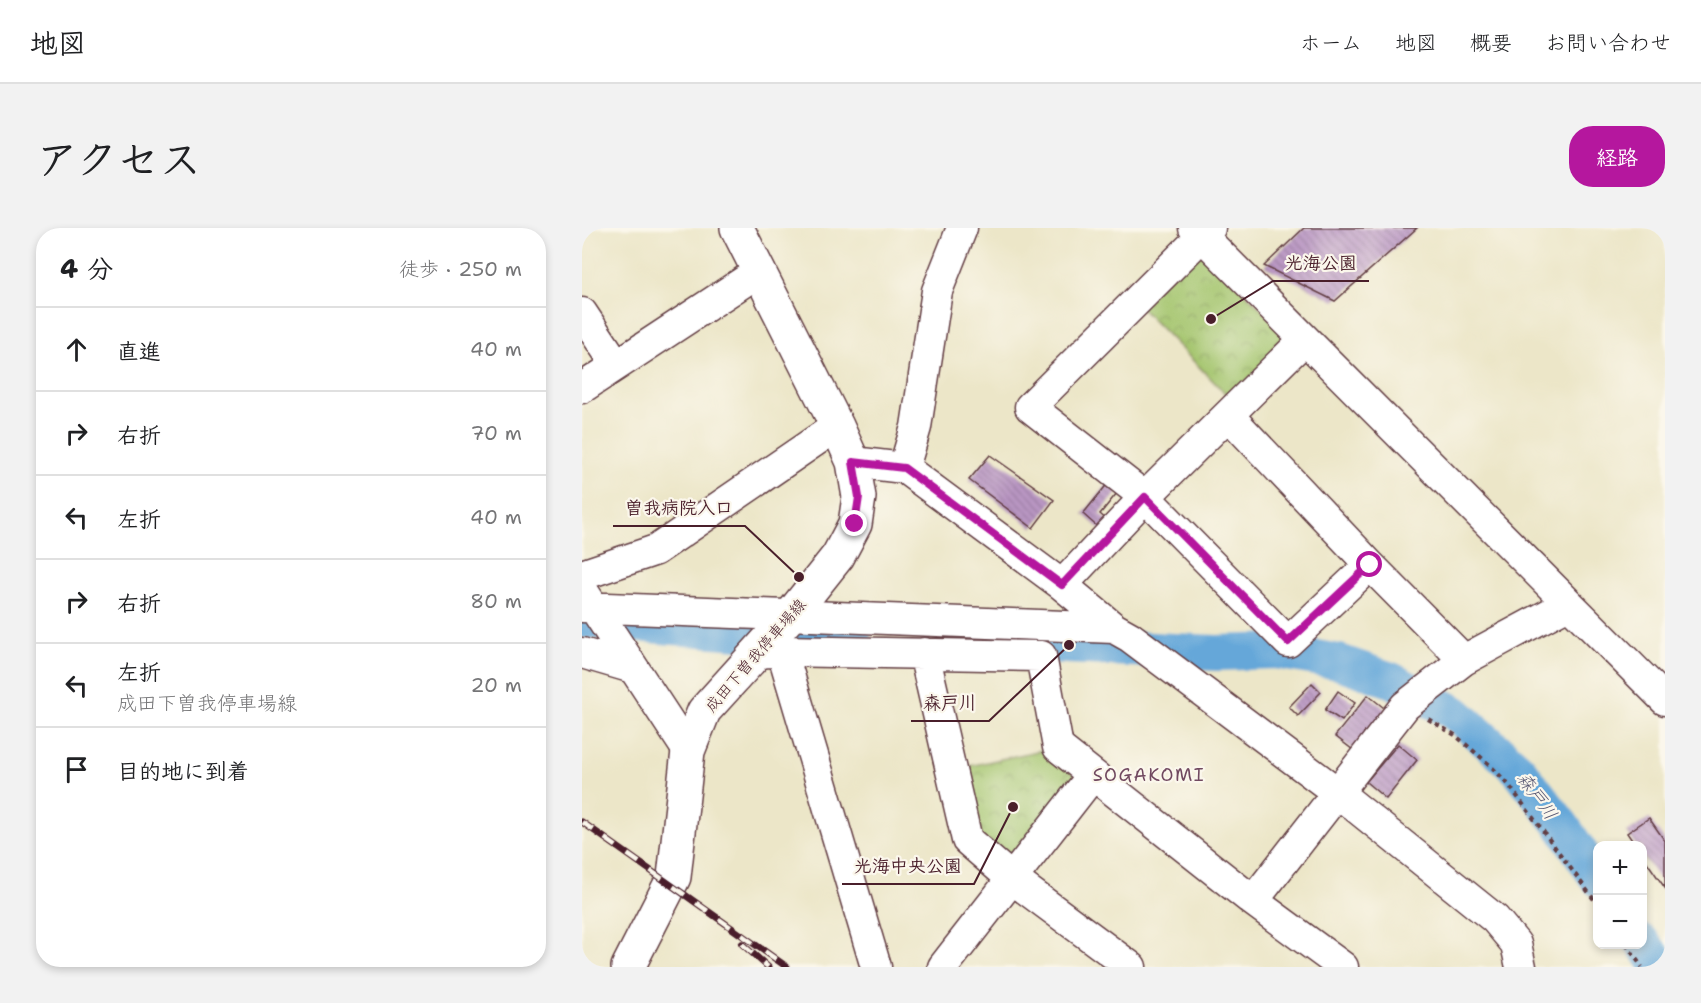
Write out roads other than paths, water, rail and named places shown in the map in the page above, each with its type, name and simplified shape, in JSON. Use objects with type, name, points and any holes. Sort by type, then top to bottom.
[{"type":"main road","name":"成田下曽我停車場線","points":[[628,967],[674,877],[688,751],[705,711],[770,652],[791,615],[838,556],[855,524],[859,497],[853,462],[837,426],[737,228]]},
{"type":"street","points":[[904,468],[916,427],[937,291],[962,228]]},
{"type":"street","points":[[1370,565],[1288,642],[1145,497],[1030,407],[1202,231],[1304,340],[1665,700]]},
{"type":"street","points":[[582,388],[759,271]]},
{"type":"street","points":[[582,313],[616,364]]},
{"type":"street","points":[[1062,585],[1145,497],[1304,340]]},
{"type":"street","points":[[1229,416],[1370,565],[1464,660]]},
{"type":"street","points":[[582,575],[656,550],[837,426]]},
{"type":"street","points":[[853,462],[904,468],[1338,793],[1495,919],[1516,944],[1521,967]]},
{"type":"street","points":[[586,601],[1122,633]]},
{"type":"street","points":[[586,601],[615,639],[688,751]]},
{"type":"street","points":[[1253,901],[1414,698],[1464,660],[1568,604]]},
{"type":"street","points":[[876,967],[770,652],[1041,656],[1058,747],[1253,901],[1343,967]]},
{"type":"street","points":[[582,653],[633,668]]},
{"type":"street","points":[[924,653],[967,840],[1011,878],[1131,967]]},
{"type":"street","points":[[943,967],[1092,776]]},
{"type":"waterway","name":"森戸川","points":[[582,620],[806,637],[853,638]]},
{"type":"waterway","name":"森戸川","points":[[1001,643],[1217,653],[1276,651],[1339,662],[1391,680],[1455,713],[1519,770],[1563,827],[1593,872]]},
{"type":"waterway","name":"森戸川","points":[[1647,949],[1661,967]]},
{"type":"railway","points":[[582,822],[787,967]]},
{"type":"railway","points":[[742,944],[768,967]]},
{"type":"place","name":"光海公園","points":[[1211,319]]},
{"type":"place","name":"曽我病院入口","points":[[799,577]]},
{"type":"place","name":"森戸川","points":[[1069,645]]},
{"type":"place","name":"光海中央公園","points":[[1013,807]]},
{"type":"district","name":"SOGAKOMI","points":[[1149,775]]}]
